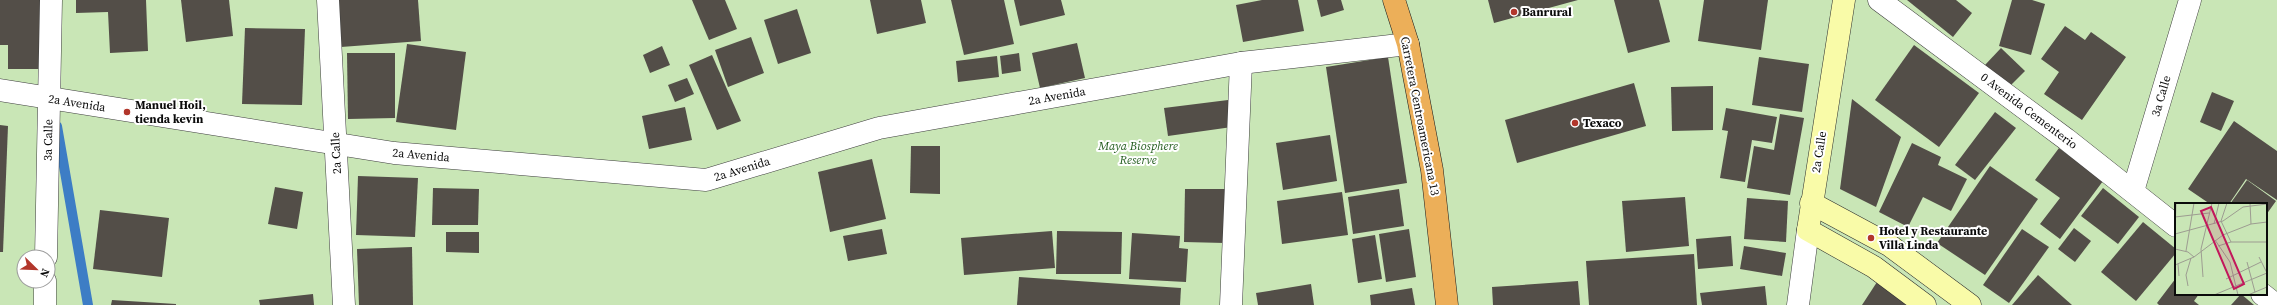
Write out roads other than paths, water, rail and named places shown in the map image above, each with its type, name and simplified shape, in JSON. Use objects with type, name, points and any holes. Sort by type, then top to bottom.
[{"type":"highway","name":"Carretera Centroamericana 13","points":[[1394,0],[1408,44],[1432,170],[1447,305]]},
{"type":"street","name":"3a Calle","points":[[46,249],[51,0]]},
{"type":"street","name":"2a Calle","points":[[328,0],[344,305]]},
{"type":"street","name":"2a Calle","points":[[1798,305],[1811,203],[1844,0]]},
{"type":"street","name":"0 Avenida Cementerio","points":[[1879,0],[2175,225]]},
{"type":"street","name":"3a Calle","points":[[2133,192],[2190,0]]},
{"type":"street","name":"2a Avenida","points":[[0,90],[394,153],[706,180],[879,128],[1241,63],[1408,44]]},
{"type":"street","points":[[1231,305],[1241,63]]},
{"type":"street","points":[[1811,203],[1889,245],[1970,305]]},
{"type":"street","points":[[1808,230],[1874,267],[1925,305]]},
{"type":"street","points":[[45,289],[45,305]]},
{"type":"street","points":[[2263,295],[2276,305]]},
{"type":"waterway","points":[[57,126],[88,305]]},
{"type":"place","name":"Banrural","points":[[1514,12]]},
{"type":"place","name":"Manuel Hoil, tienda kevin","points":[[127,112]]},
{"type":"place","name":"Texaco","points":[[1575,123]]},
{"type":"place","name":"Hotel y Restaurante Villa Linda","points":[[1871,238]]},
{"type":"park label","name":"Maya Biosphere Reserve","points":[[1138,153]]}]
